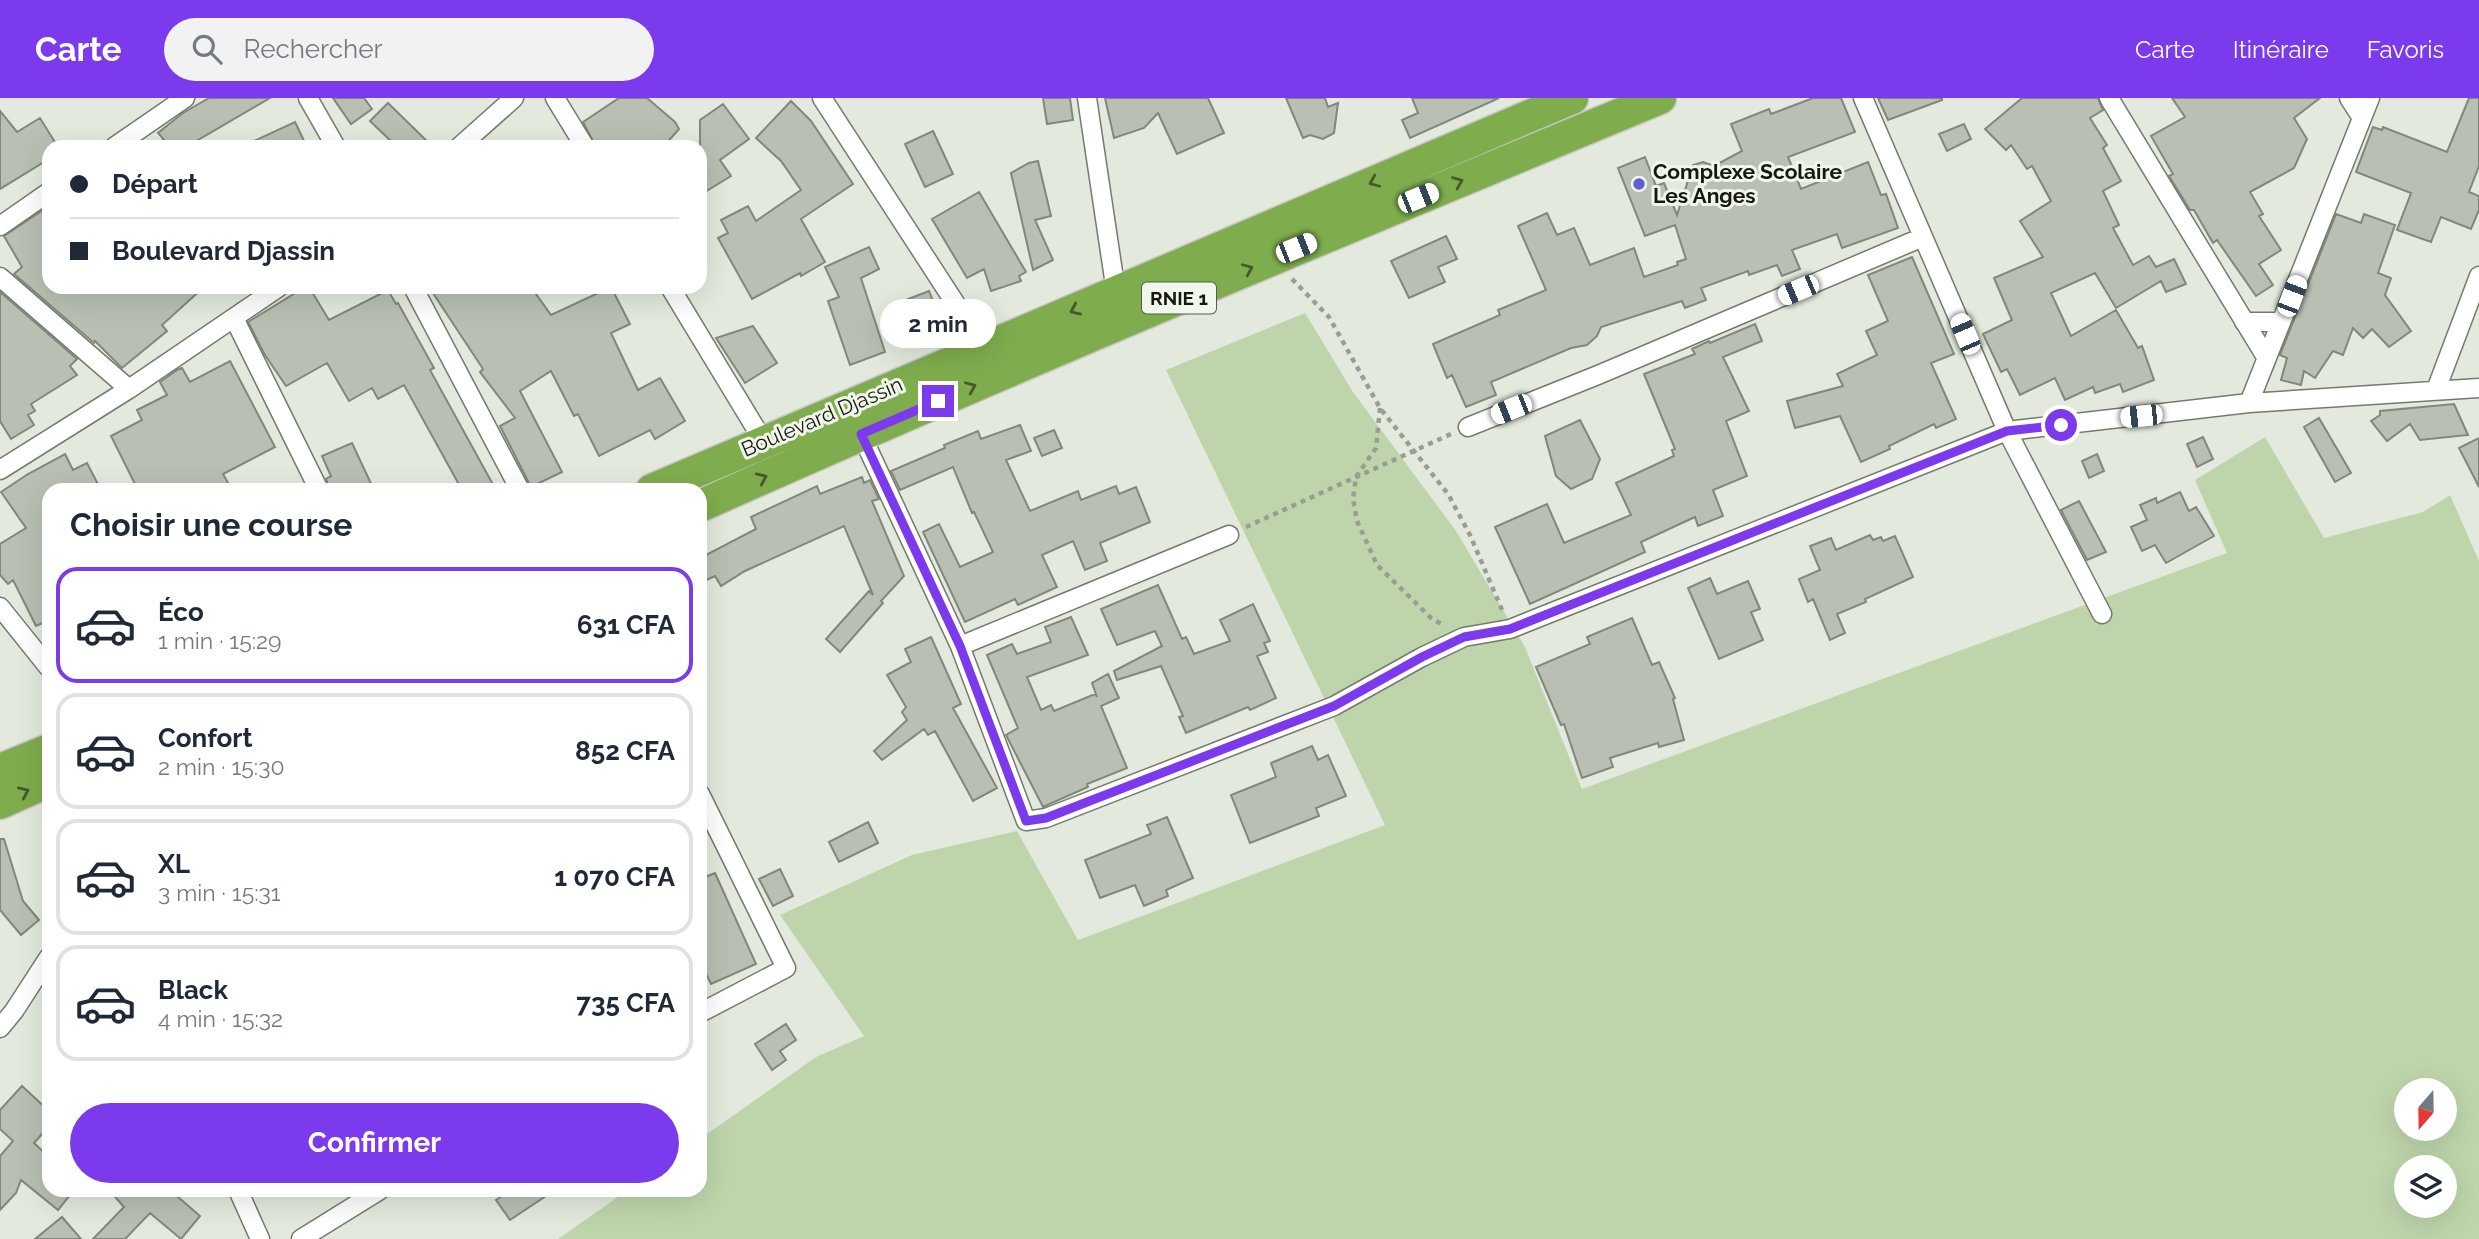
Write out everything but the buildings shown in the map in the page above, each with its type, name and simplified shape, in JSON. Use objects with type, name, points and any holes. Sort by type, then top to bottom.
[{"type":"highway","name":"Boulevard Djassin","points":[[668,483],[1572,98]]},
{"type":"highway","name":"Boulevard Djassin","points":[[707,503],[1272,258],[1660,98]]},
{"type":"highway","points":[[0,770],[42,753]]},
{"type":"highway","points":[[0,803],[42,784]]},
{"type":"street","points":[[124,140],[185,98]]},
{"type":"street","points":[[307,98],[332,140]]},
{"type":"street","points":[[467,140],[513,98]]},
{"type":"street","points":[[555,98],[581,140]]},
{"type":"street","points":[[822,98],[985,349]]},
{"type":"street","points":[[1087,98],[1116,292]]},
{"type":"street","points":[[1863,98],[2007,431],[2102,614]]},
{"type":"street","points":[[2109,98],[2266,357]]},
{"type":"street","points":[[2349,98],[2362,118]]},
{"type":"street","points":[[2249,403],[2370,98]]},
{"type":"street","points":[[0,226],[42,197]]},
{"type":"street","points":[[1468,427],[1598,375],[1923,237]]},
{"type":"street","points":[[2435,390],[2479,276]]},
{"type":"street","points":[[0,277],[129,389]]},
{"type":"street","points":[[0,470],[129,389],[269,294]]},
{"type":"street","points":[[417,294],[516,483]]},
{"type":"street","points":[[674,294],[764,442]]},
{"type":"street","points":[[234,318],[316,483]]},
{"type":"street","points":[[2244,322],[2281,322]]},
{"type":"street","points":[[861,434],[960,646],[1026,821],[1046,818],[1334,706],[1464,637],[1510,629],[2007,431],[2249,403],[2479,388]]},
{"type":"street","points":[[960,646],[1229,535]]},
{"type":"street","points":[[0,607],[42,659]]},
{"type":"street","points":[[707,808],[786,968],[707,1009]]},
{"type":"street","points":[[0,1028],[42,968]]},
{"type":"street","points":[[240,1197],[260,1239]]},
{"type":"street","points":[[302,1239],[369,1197]]},
{"type":"path","points":[[1272,258],[1329,317],[1380,408],[1448,494],[1470,535],[1510,629]]},
{"type":"path","points":[[1380,408],[1376,448],[1356,477],[1353,499],[1357,521],[1377,565],[1431,618],[1464,637]]},
{"type":"path","points":[[1229,535],[1468,427]]},
{"type":"green space","points":[[1305,313],[1353,392],[1456,531],[1525,647],[1582,789],[2227,553],[2195,480],[2265,437],[2324,538],[2423,512],[2450,495],[2479,561],[2479,1239],[558,1239],[618,1197],[707,1197],[707,1134],[816,1057],[864,1036],[780,915],[912,855],[1017,831],[1078,940],[1385,825],[1166,370]]},
{"type":"place","name":"Complexe Scolaire Les Anges","points":[[1639,184]]},
{"type":"route","points":[[938,401],[861,434],[960,646],[1026,821],[1046,818],[1334,706],[1464,637],[1510,629],[2007,431],[2061,425]]}]
